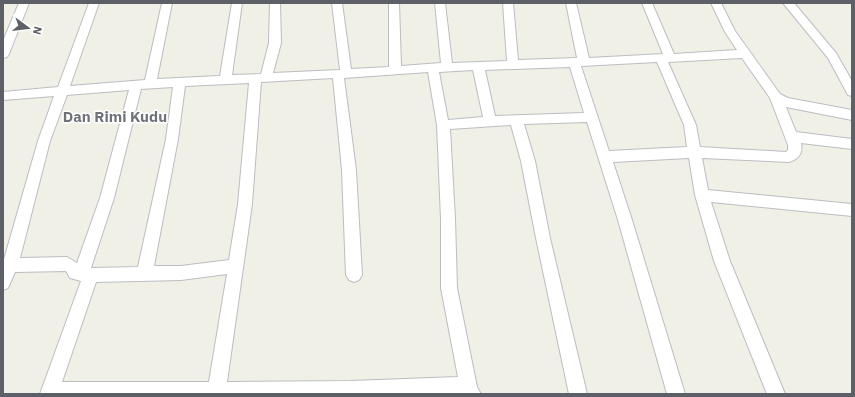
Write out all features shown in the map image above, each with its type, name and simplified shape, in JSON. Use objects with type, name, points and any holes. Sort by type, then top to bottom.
[{"type":"street","points":[[3,54],[24,3]]},
{"type":"street","points":[[3,284],[10,265],[44,141],[94,3]]},
{"type":"street","points":[[150,84],[167,3]]},
{"type":"street","points":[[225,80],[237,3]]},
{"type":"street","points":[[217,393],[236,266],[260,78],[275,44],[275,3]]},
{"type":"street","points":[[337,3],[354,275]]},
{"type":"street","points":[[394,3],[395,70]]},
{"type":"street","points":[[440,3],[440,67],[448,219],[449,288],[470,393]]},
{"type":"street","points":[[508,3],[513,64]]},
{"type":"street","points":[[571,3],[579,62],[592,117],[625,220],[676,394]]},
{"type":"street","points":[[647,3],[690,125],[696,152],[702,194],[722,261],[776,394]]},
{"type":"street","points":[[605,157],[696,152],[789,157],[795,152],[793,137],[776,97],[730,32],[716,3]]},
{"type":"street","points":[[788,3],[832,56],[852,92]]},
{"type":"street","points":[[3,96],[62,90],[180,82],[342,74],[440,67],[745,54]]},
{"type":"street","points":[[478,65],[490,121]]},
{"type":"street","points":[[145,272],[172,139],[180,82]]},
{"type":"street","points":[[136,85],[86,275],[50,393],[217,393],[351,390],[455,385],[462,386],[470,393]]},
{"type":"street","points":[[776,97],[785,102],[852,115]]},
{"type":"street","points":[[443,125],[490,121],[592,117]]},
{"type":"street","points":[[516,120],[528,161],[543,238],[578,394]]},
{"type":"street","points":[[793,137],[852,144]]},
{"type":"street","points":[[702,194],[852,210]]},
{"type":"street","points":[[10,265],[67,264],[71,266],[75,273],[86,275],[145,272],[181,273],[236,266]]},
{"type":"district","name":"Dan Rimi Kudu","points":[[115,116]]}]
